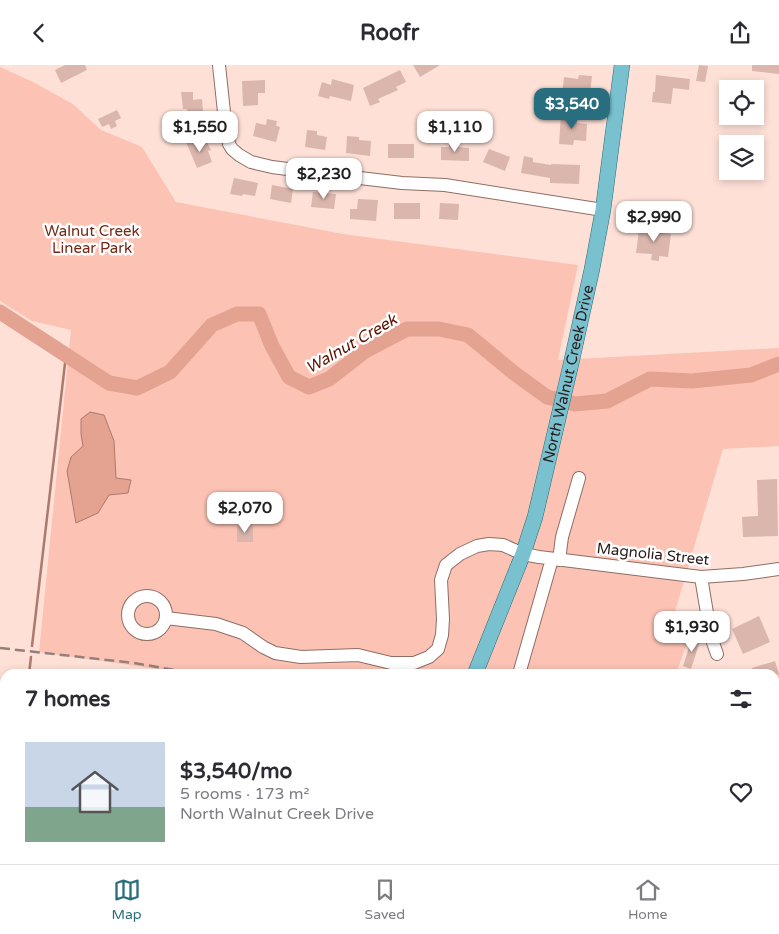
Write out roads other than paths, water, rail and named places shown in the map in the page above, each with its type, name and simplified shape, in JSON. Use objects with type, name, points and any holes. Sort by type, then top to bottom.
[{"type":"main road","name":"North Walnut Creek Drive","points":[[477,669],[523,553],[535,517],[592,269],[622,65]]},
{"type":"street","points":[[219,65],[229,144],[239,155],[251,161],[272,167],[402,183],[445,185],[602,210]]},
{"type":"street","points":[[521,669],[556,559],[579,478]]},
{"type":"street","name":"Magnolia Street","points":[[166,618],[216,624],[243,633],[275,653],[301,657],[358,655],[391,663],[414,663],[429,657],[438,649],[442,635],[443,619],[440,580],[446,565],[460,554],[478,546],[488,544],[503,545],[523,553],[556,559],[701,577],[722,577],[778,571]]},
{"type":"street","points":[[701,577],[711,637],[717,653]]},
{"type":"waterway","name":"Walnut Creek","points":[[0,312],[109,383],[137,388],[170,372],[212,325],[237,314],[259,314],[272,346],[289,377],[309,387],[329,379],[365,351],[407,329],[439,329],[468,335],[547,397],[575,404],[607,401],[650,379],[692,381],[751,375],[779,364]]},
{"type":"waterway","points":[[32,646],[66,355]]},
{"type":"waterway","points":[[30,669],[31,657]]},
{"type":"railway","points":[[0,648],[134,663],[169,669]]},
{"type":"park label","name":"Walnut Creek Linear Park","points":[[92,240]]}]
